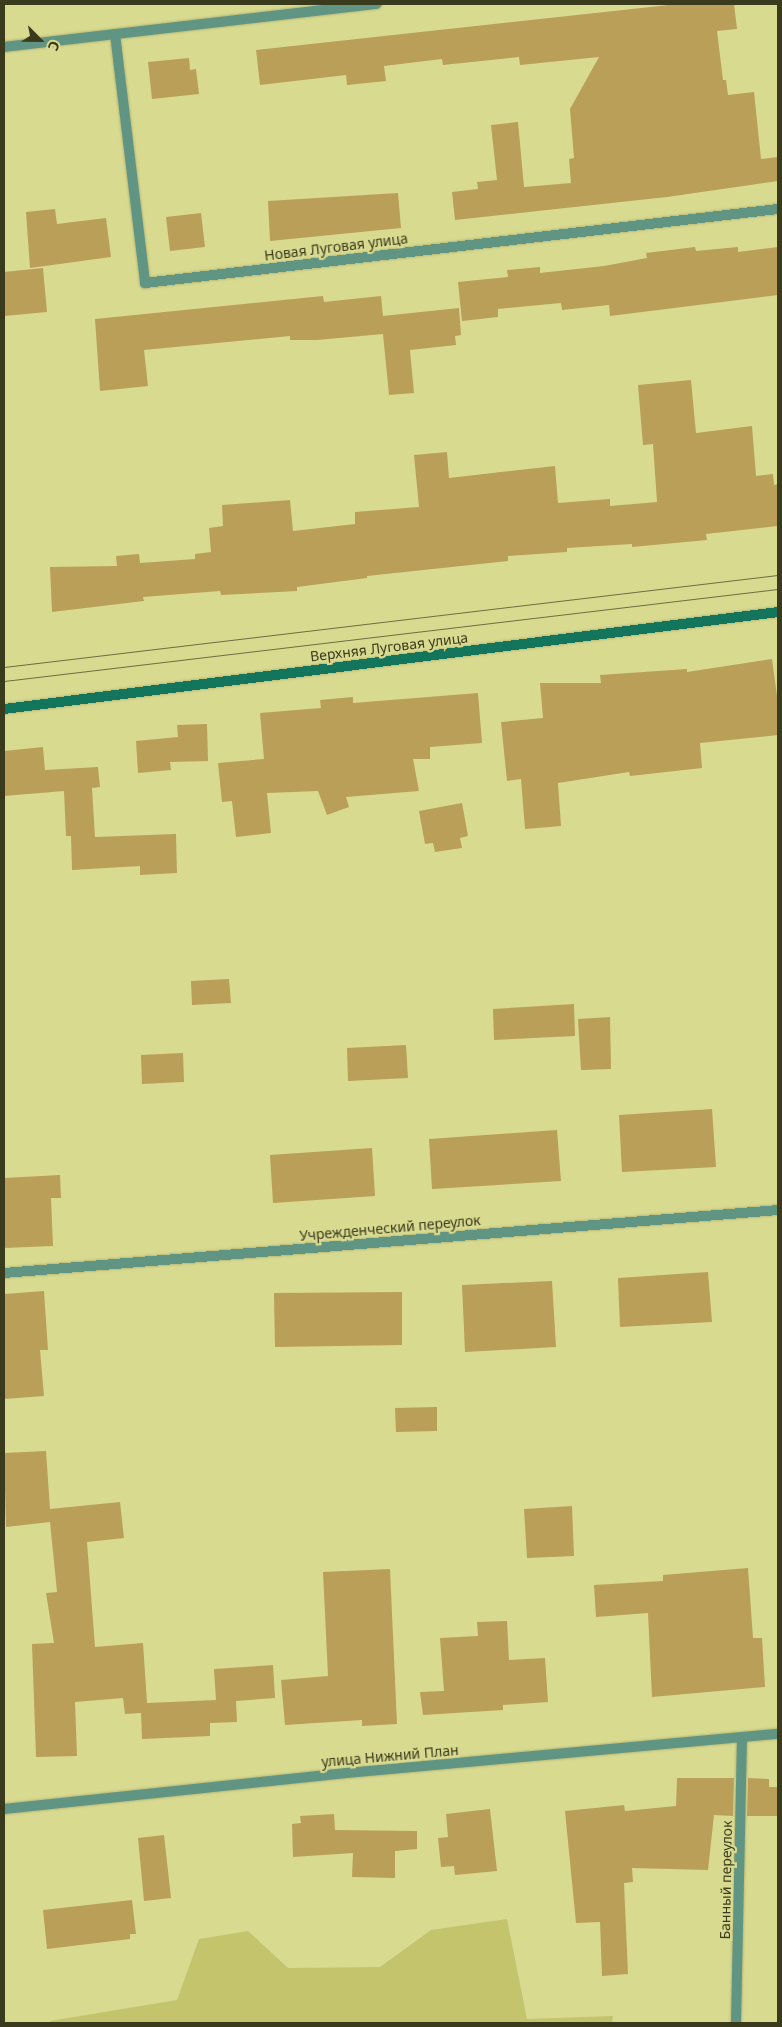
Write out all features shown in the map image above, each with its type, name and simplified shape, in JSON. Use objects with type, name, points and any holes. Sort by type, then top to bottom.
[{"type":"main road","name":"Верхняя Луговая улица","points":[[4,709],[778,612]]},
{"type":"street","points":[[4,47],[377,4]]},
{"type":"street","name":"Новая Луговая улица","points":[[115,34],[146,283],[778,209]]},
{"type":"street","name":"Учрежденческий переулок","points":[[4,1273],[778,1210]]},
{"type":"street","name":"улица Нижний План","points":[[4,1809],[346,1773],[778,1734]]},
{"type":"street","name":"Банный переулок","points":[[736,2023],[742,1738]]},
{"type":"shaded area","points":[[507,1919],[527,2019],[613,2016],[612,2023],[52,2023],[50,2021],[177,2000],[199,1939],[248,1931],[288,1968],[380,1967],[431,1930]]},
{"type":"building","points":[[678,4],[734,4],[737,29],[717,31],[723,80],[726,80],[728,95],[754,92],[761,159],[778,157],[778,181],[667,197],[455,220],[452,192],[478,189],[477,182],[497,180],[491,125],[518,122],[524,187],[571,183],[569,159],[574,158],[570,109],[599,57],[520,65],[519,57],[443,65],[442,59],[384,66],[386,81],[347,85],[346,75],[260,85],[256,50]]},
{"type":"building","points":[[189,58],[190,70],[196,69],[199,94],[152,99],[148,62]]},
{"type":"building","points":[[398,193],[401,228],[270,241],[268,201]]},
{"type":"building","points":[[55,209],[57,224],[106,218],[111,257],[30,268],[26,212]]},
{"type":"building","points":[[201,213],[205,247],[170,251],[166,217]]},
{"type":"building","points":[[695,247],[696,251],[738,247],[738,252],[778,247],[778,295],[610,316],[609,305],[562,310],[561,303],[498,309],[498,317],[462,321],[458,282],[508,277],[507,270],[540,267],[540,273],[604,266],[647,258],[646,253]]},
{"type":"building","points":[[43,268],[47,312],[4,316],[4,272]]},
{"type":"building","points":[[323,296],[324,302],[381,296],[383,316],[459,308],[461,335],[455,336],[456,345],[410,350],[414,393],[389,395],[383,334],[317,340],[290,340],[290,336],[144,350],[148,386],[100,391],[95,319]]},
{"type":"building","points":[[691,380],[696,433],[752,426],[756,476],[773,474],[774,485],[778,484],[778,526],[706,534],[707,540],[632,547],[632,544],[567,548],[567,552],[508,556],[508,561],[367,576],[367,578],[297,587],[297,591],[221,595],[220,591],[143,597],[144,601],[52,612],[50,567],[117,566],[116,556],[139,554],[140,563],[195,559],[195,554],[211,552],[209,528],[223,526],[222,505],[290,500],[293,531],[355,524],[355,512],[419,507],[414,455],[447,452],[449,478],[555,466],[558,503],[610,499],[610,506],[657,502],[653,444],[643,445],[638,385]]},
{"type":"building","points":[[772,659],[778,703],[778,735],[700,743],[702,768],[630,776],[629,772],[558,783],[561,826],[525,829],[521,779],[507,781],[501,722],[543,718],[540,683],[601,683],[600,675],[687,669],[687,672]]},
{"type":"building","points":[[478,693],[482,743],[430,747],[430,759],[413,759],[419,791],[346,797],[349,807],[327,815],[318,791],[267,793],[271,833],[236,837],[232,801],[222,802],[218,763],[264,759],[260,713],[321,708],[320,700],[353,697],[353,703]]},
{"type":"building","points":[[207,724],[208,761],[170,762],[171,770],[138,773],[136,741],[178,737],[177,725]]},
{"type":"building","points":[[43,747],[45,770],[98,767],[100,787],[92,788],[95,837],[176,834],[177,873],[140,875],[140,866],[72,870],[71,836],[66,836],[64,791],[4,796],[4,751]]},
{"type":"building","points":[[462,803],[468,836],[460,838],[462,848],[435,852],[433,843],[425,844],[419,811]]},
{"type":"building","points":[[229,979],[231,1003],[192,1005],[191,981]]},
{"type":"building","points":[[574,1004],[575,1036],[494,1040],[493,1009]]},
{"type":"building","points":[[610,1017],[611,1069],[581,1070],[578,1019]]},
{"type":"building","points":[[406,1045],[408,1078],[348,1081],[347,1048]]},
{"type":"building","points":[[183,1053],[184,1082],[142,1084],[141,1055]]},
{"type":"building","points":[[712,1109],[716,1167],[622,1172],[619,1115]]},
{"type":"building","points":[[557,1130],[561,1181],[432,1189],[429,1139]]},
{"type":"building","points":[[372,1148],[375,1196],[273,1203],[270,1155]]},
{"type":"building","points":[[60,1175],[61,1198],[51,1198],[53,1246],[4,1248],[4,1178]]},
{"type":"building","points":[[708,1272],[712,1322],[620,1327],[618,1278]]},
{"type":"building","points":[[552,1281],[556,1347],[465,1352],[462,1285]]},
{"type":"building","points":[[44,1291],[48,1350],[40,1350],[44,1396],[4,1399],[4,1294]]},
{"type":"building","points":[[402,1292],[402,1345],[275,1347],[274,1293]]},
{"type":"building","points":[[437,1407],[437,1431],[396,1432],[395,1408]]},
{"type":"building","points":[[46,1451],[50,1509],[120,1502],[124,1538],[87,1542],[95,1647],[143,1643],[147,1703],[216,1700],[214,1669],[273,1665],[275,1698],[236,1701],[237,1722],[210,1723],[210,1736],[142,1739],[141,1713],[125,1714],[123,1698],[75,1702],[77,1756],[36,1757],[32,1644],[54,1643],[46,1593],[57,1592],[50,1522],[6,1527],[4,1453]]},
{"type":"building","points":[[572,1506],[574,1556],[527,1558],[524,1509]]},
{"type":"building","points":[[748,1568],[753,1638],[762,1638],[765,1687],[652,1697],[648,1613],[596,1617],[594,1585],[663,1581],[663,1575]]},
{"type":"building","points":[[390,1569],[397,1724],[362,1726],[362,1720],[285,1725],[281,1680],[328,1676],[323,1572]]},
{"type":"building","points":[[507,1621],[509,1660],[545,1658],[548,1702],[503,1705],[503,1710],[423,1715],[420,1692],[444,1691],[440,1638],[478,1636],[477,1622]]},
{"type":"building","points":[[677,1778],[734,1778],[733,1816],[714,1815],[708,1870],[632,1868],[633,1882],[624,1883],[628,1974],[602,1976],[600,1922],[576,1923],[565,1811],[624,1805],[625,1811],[676,1806]]},
{"type":"building","points":[[748,1778],[769,1779],[769,1787],[778,1787],[778,1816],[747,1816]]},
{"type":"building","points":[[490,1809],[497,1871],[455,1875],[454,1866],[441,1867],[438,1838],[448,1837],[446,1814]]},
{"type":"building","points":[[334,1814],[335,1830],[417,1831],[417,1849],[395,1851],[395,1878],[352,1877],[353,1853],[293,1857],[292,1824],[301,1823],[300,1816]]},
{"type":"building","points":[[164,1835],[171,1898],[144,1901],[138,1838]]},
{"type":"building","points":[[132,1900],[136,1934],[130,1934],[130,1939],[47,1949],[43,1910]]},
{"type":"tram line","points":[[4,667],[778,575]]},
{"type":"tram line","points":[[4,681],[778,589]]}]
